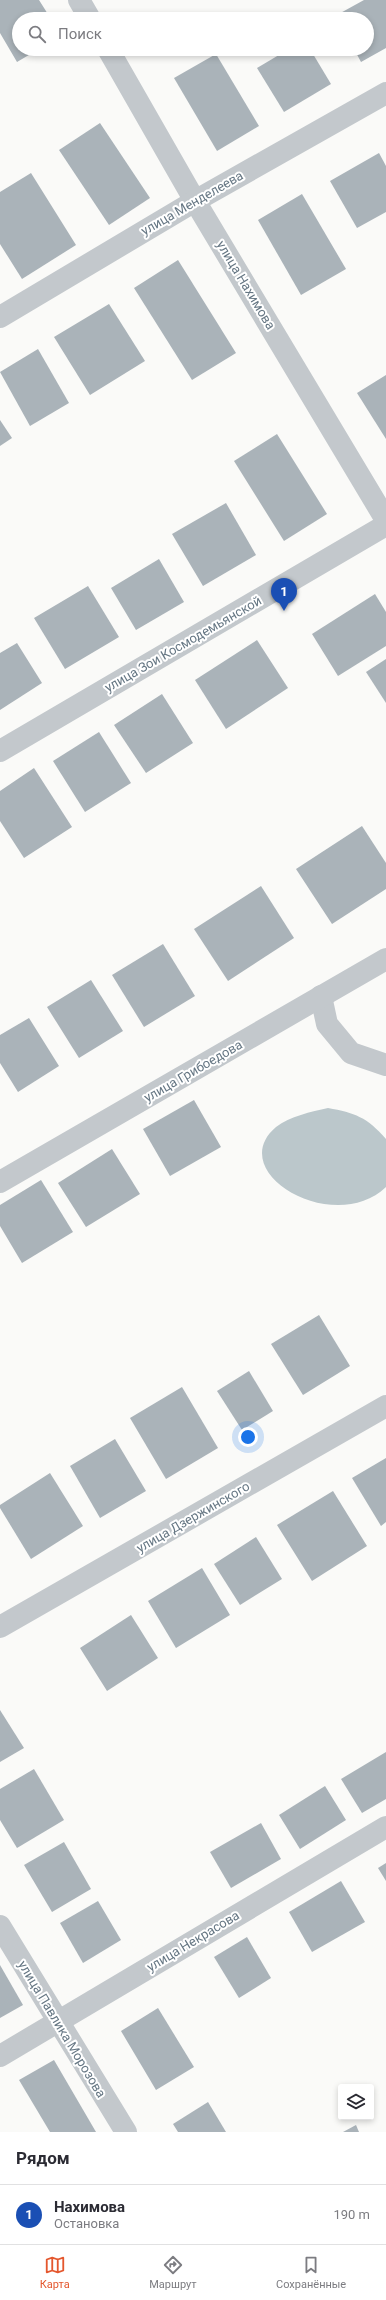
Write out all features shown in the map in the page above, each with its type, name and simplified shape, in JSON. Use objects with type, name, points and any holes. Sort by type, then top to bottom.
[{"type":"street","points":[[79,0],[86,12]]},
{"type":"street","name":"улица Нахимова","points":[[112,56],[195,201],[386,520]]},
{"type":"street","name":"улица Менделеева","points":[[0,317],[195,201],[386,93]]},
{"type":"street","name":"улица Зои Космодемьянской","points":[[0,751],[386,525]]},
{"type":"street","name":"улица Грибоедова","points":[[0,1182],[386,960]]},
{"type":"street","points":[[321,996],[327,1024],[351,1053],[386,1065]]},
{"type":"street","name":"улица Дзержинского","points":[[0,1627],[386,1406]]},
{"type":"street","name":"улица Некрасова","points":[[0,2056],[386,1827]]},
{"type":"street","name":"улица Павлика Морозова","points":[[0,1926],[57,2022],[126,2132]]},
{"type":"shaded area","points":[[328,1108],[360,1117],[373,1126],[386,1139],[386,1187],[364,1201],[339,1205],[314,1202],[292,1193],[274,1179],[264,1162],[263,1145],[276,1127],[294,1117]]},
{"type":"building","points":[[0,0],[39,0],[47,12],[12,12],[12,53],[0,33]]},
{"type":"building","points":[[364,0],[386,0],[386,48],[374,55],[374,12],[342,12]]},
{"type":"building","points":[[13,56],[27,56],[17,62]]},
{"type":"building","points":[[212,56],[217,56],[259,126],[217,151],[174,78]]},
{"type":"building","points":[[277,56],[314,56],[331,84],[284,112],[257,68]]},
{"type":"building","points":[[358,56],[372,56],[361,62]]},
{"type":"building","points":[[100,123],[150,198],[109,225],[59,150]]},
{"type":"building","points":[[379,153],[386,166],[386,212],[357,228],[330,181]]},
{"type":"building","points":[[31,173],[76,245],[22,279],[0,244],[0,192]]},
{"type":"building","points":[[302,194],[346,269],[301,295],[258,220]]},
{"type":"building","points":[[178,260],[236,353],[192,380],[134,288]]},
{"type":"building","points":[[109,304],[145,361],[90,395],[54,337]]},
{"type":"building","points":[[38,349],[69,403],[30,426],[0,372]]},
{"type":"building","points":[[386,375],[386,439],[357,393]]},
{"type":"building","points":[[0,420],[12,438],[0,446]]},
{"type":"building","points":[[277,434],[327,514],[284,541],[234,461]]},
{"type":"building","points":[[226,503],[256,555],[203,586],[172,534]]},
{"type":"building","points":[[159,559],[184,602],[136,630],[111,588]]},
{"type":"building","points":[[88,586],[119,637],[65,669],[34,618]]},
{"type":"building","points":[[375,594],[386,612],[386,646],[338,676],[312,634]]},
{"type":"building","points":[[257,640],[288,688],[226,729],[195,680]]},
{"type":"building","points":[[17,643],[42,683],[0,710],[0,653]]},
{"type":"building","points":[[386,659],[386,703],[366,672]]},
{"type":"building","points":[[162,694],[193,743],[146,773],[114,725]]},
{"type":"building","points":[[99,732],[131,783],[85,812],[53,761]]},
{"type":"building","points":[[34,768],[72,827],[24,858],[0,821],[0,791]]},
{"type":"building","points":[[362,826],[386,863],[386,889],[332,924],[296,869]]},
{"type":"building","points":[[261,886],[294,938],[228,981],[194,929]]},
{"type":"building","points":[[163,944],[195,996],[144,1027],[112,975]]},
{"type":"building","points":[[91,980],[123,1031],[79,1058],[47,1007]]},
{"type":"building","points":[[29,1018],[59,1066],[18,1092],[0,1063],[0,1035]]},
{"type":"building","points":[[194,1100],[221,1147],[170,1176],[143,1129]]},
{"type":"building","points":[[112,1149],[140,1194],[86,1227],[58,1183]]},
{"type":"building","points":[[41,1180],[73,1232],[22,1263],[0,1226],[0,1205]]},
{"type":"building","points":[[319,1315],[350,1366],[303,1395],[271,1344]]},
{"type":"building","points":[[249,1371],[273,1411],[242,1430],[217,1391]]},
{"type":"building","points":[[182,1387],[218,1448],[166,1479],[130,1418]]},
{"type":"building","points":[[115,1439],[146,1491],[100,1518],[70,1466]]},
{"type":"building","points":[[386,1458],[386,1522],[381,1526],[352,1478]]},
{"type":"building","points":[[50,1473],[83,1526],[31,1559],[0,1508],[0,1505]]},
{"type":"building","points":[[333,1491],[367,1546],[312,1581],[277,1525]]},
{"type":"building","points":[[256,1537],[282,1579],[240,1605],[214,1564]]},
{"type":"building","points":[[202,1568],[230,1615],[176,1648],[148,1601]]},
{"type":"building","points":[[131,1615],[158,1658],[107,1691],[80,1648]]},
{"type":"building","points":[[0,1710],[24,1748],[0,1762]]},
{"type":"building","points":[[386,1752],[386,1799],[362,1813],[341,1779]]},
{"type":"building","points":[[34,1769],[64,1820],[17,1848],[0,1820],[0,1789]]},
{"type":"building","points":[[325,1786],[346,1820],[300,1849],[279,1815]]},
{"type":"building","points":[[261,1823],[281,1859],[231,1888],[210,1852]]},
{"type":"building","points":[[64,1842],[91,1889],[52,1912],[24,1865]]},
{"type":"building","points":[[386,1863],[386,1881],[378,1868]]},
{"type":"building","points":[[341,1881],[365,1922],[312,1952],[289,1912]]},
{"type":"building","points":[[98,1901],[121,1940],[83,1963],[60,1923]]},
{"type":"building","points":[[247,1937],[271,1978],[239,1998],[214,1957]]},
{"type":"building","points":[[0,1965],[23,2005],[0,2018]]},
{"type":"building","points":[[158,2008],[194,2067],[156,2090],[121,2031]]},
{"type":"building","points":[[54,2060],[96,2132],[50,2132],[19,2080]]},
{"type":"building","points":[[208,2102],[226,2132],[178,2132],[173,2124]]},
{"type":"building","points":[[356,2125],[359,2132],[343,2132]]},
{"type":"place","name":"Нахимова","points":[[284,611]]}]
